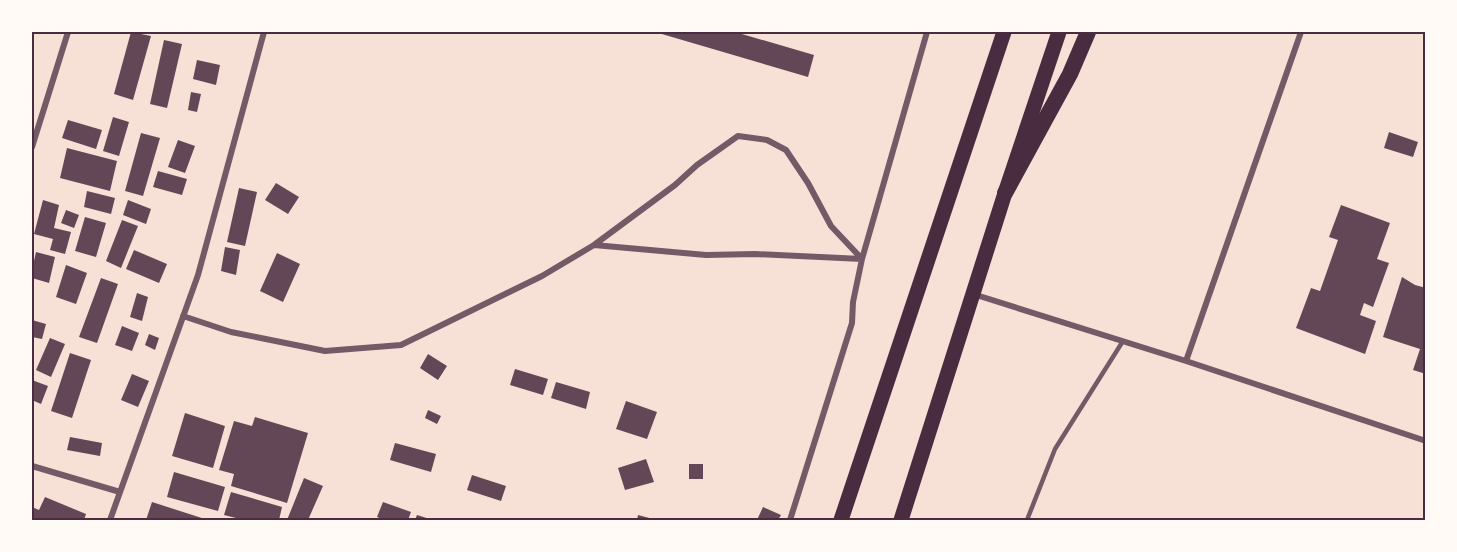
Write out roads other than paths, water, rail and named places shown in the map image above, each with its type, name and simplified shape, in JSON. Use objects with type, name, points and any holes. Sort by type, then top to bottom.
[{"type":"highway","points":[[1005,193],[1070,74],[1088,32]]},
{"type":"main road","points":[[841,520],[1004,32]]},
{"type":"main road","points":[[902,520],[1005,193],[1059,32]]},
{"type":"street","points":[[32,147],[68,32]]},
{"type":"street","points":[[110,520],[198,274],[264,32]]},
{"type":"street","points":[[790,520],[852,322],[853,303],[862,259],[927,32]]},
{"type":"street","points":[[1186,361],[1301,32]]},
{"type":"street","points":[[183,316],[231,332],[325,351],[401,345],[542,276],[594,245],[738,136],[767,140],[786,150],[808,183],[831,226],[862,259]]},
{"type":"street","points":[[594,245],[706,255],[755,254],[862,259]]},
{"type":"street","points":[[973,294],[1186,361],[1425,441]]},
{"type":"street","points":[[32,466],[120,492]]},
{"type":"lane","points":[[1027,520],[1054,449],[1123,341]]}]
